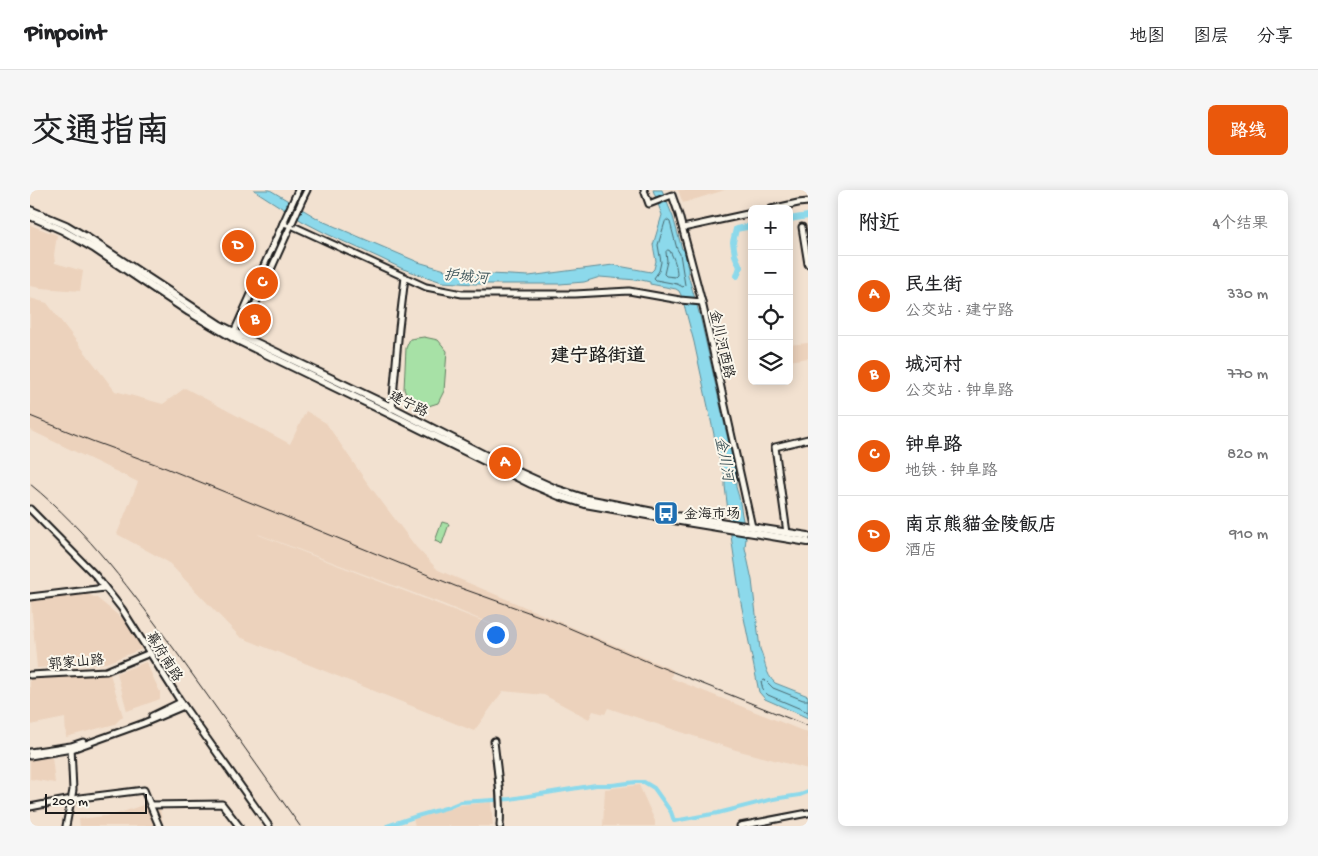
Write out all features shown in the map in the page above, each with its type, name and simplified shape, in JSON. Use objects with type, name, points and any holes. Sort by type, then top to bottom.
[{"type":"main road","name":"建宁路","points":[[30,210],[66,225],[86,236],[237,336]]},
{"type":"main road","name":"建宁路","points":[[30,216],[62,230],[95,248],[189,312],[556,489],[587,499],[674,518],[695,518],[729,526],[808,536]]},
{"type":"main road","name":"建宁路","points":[[748,528],[808,542]]},
{"type":"street","points":[[237,336],[298,190]]},
{"type":"street","points":[[237,336],[307,190]]},
{"type":"street","name":"金川河西路","points":[[644,190],[649,204],[672,196],[683,228],[702,302],[748,528]]},
{"type":"street","points":[[789,205],[808,202]]},
{"type":"street","points":[[683,228],[748,214]]},
{"type":"street","points":[[283,223],[426,287],[462,294],[575,294],[629,291],[702,302]]},
{"type":"street","points":[[802,227],[808,264]]},
{"type":"street","points":[[392,411],[398,328],[405,278]]},
{"type":"street","points":[[787,533],[775,447],[808,439]]},
{"type":"street","name":"幕府南路","points":[[30,509],[96,576],[122,609],[182,704],[269,826]]},
{"type":"street","points":[[30,519],[35,514]]},
{"type":"street","points":[[30,597],[105,588]]},
{"type":"street","name":"郭家山路","points":[[30,675],[106,671],[150,653]]},
{"type":"street","points":[[30,752],[71,746],[130,726],[182,704]]},
{"type":"street","points":[[30,756],[72,750],[144,723],[182,704]]},
{"type":"street","points":[[494,741],[500,826]]},
{"type":"street","points":[[66,826],[74,790],[71,746]]},
{"type":"street","points":[[30,807],[72,799],[144,790],[159,826]]},
{"type":"street","points":[[150,805],[222,804],[239,826]]},
{"type":"street","points":[[740,826],[808,813]]},
{"type":"shaded area","points":[[678,190],[725,190],[683,203]]},
{"type":"shaded area","points":[[30,225],[57,235],[54,255],[55,263],[83,271],[80,291],[30,286]]},
{"type":"shaded area","points":[[30,298],[47,303],[115,391],[163,404],[185,388],[290,444],[306,411],[326,423],[366,481],[416,547],[438,570],[673,670],[671,678],[808,733],[808,769],[736,750],[608,708],[605,714],[593,711],[589,719],[544,695],[503,691],[474,731],[240,637],[168,562],[117,534],[138,482],[30,430]],"holes":[[[258,534],[443,604],[513,633]]]},
{"type":"shaded area","points":[[808,343],[808,358],[793,360],[793,345]]},
{"type":"shaded area","points":[[74,589],[97,598],[125,621],[142,649],[106,663],[37,668],[30,593]]},
{"type":"shaded area","points":[[146,662],[160,692],[160,699],[127,711],[117,673]]},
{"type":"shaded area","points":[[110,674],[123,716],[115,724],[66,737],[65,718],[30,725],[30,679]]},
{"type":"shaded area","points":[[52,757],[55,783],[30,779],[30,760]]},
{"type":"shaded area","points":[[639,785],[655,821],[655,826],[603,826],[605,789]]},
{"type":"shaded area","points":[[491,802],[493,826],[415,826],[413,819],[461,805]]},
{"type":"shaded area","points":[[146,804],[148,807],[160,808],[163,826],[80,826],[79,819],[114,815]]},
{"type":"green space","points":[[424,337],[438,340],[447,351],[444,391],[438,403],[422,408],[409,402],[404,389],[406,348],[410,339]]},
{"type":"green space","points":[[442,522],[449,524],[442,544],[435,541]]},
{"type":"water","name":"金川河","points":[[254,190],[270,190],[322,221],[418,262],[452,272],[529,276],[613,265],[651,272],[656,261],[653,245],[662,215],[653,190],[662,190],[673,217],[682,249],[684,249],[688,275],[700,316],[736,475],[736,487],[746,538],[745,548],[752,580],[760,649],[767,671],[775,683],[808,696],[808,718],[765,699],[759,692],[741,603],[731,536],[725,475],[721,467],[694,342],[679,291],[637,279],[600,277],[584,282],[560,284],[442,282],[403,269],[327,234],[302,221]]},
{"type":"waterway","name":"护城河","points":[[793,218],[808,216]]},
{"type":"waterway","name":"护城河","points":[[737,276],[740,267],[735,255],[733,242],[736,229],[748,227]]},
{"type":"waterway","points":[[387,826],[461,802],[510,799],[596,785],[644,782],[654,788],[671,812],[674,821],[808,792]]},
{"type":"railway","points":[[30,416],[166,468],[455,586],[553,621],[653,664],[808,726]]},
{"type":"railway","points":[[30,484],[72,522],[126,585],[177,653],[300,826]]},
{"type":"place","name":"南京熊貓金陵飯店","points":[[238,246]]},
{"type":"place","name":"钟阜路","points":[[262,283]]},
{"type":"place","name":"城河村","points":[[255,320]]},
{"type":"place","name":"民生街","points":[[505,463]]},
{"type":"place","name":"金海市场","points":[[666,513]]},
{"type":"district","name":"建宁路街道","points":[[598,354]]}]
